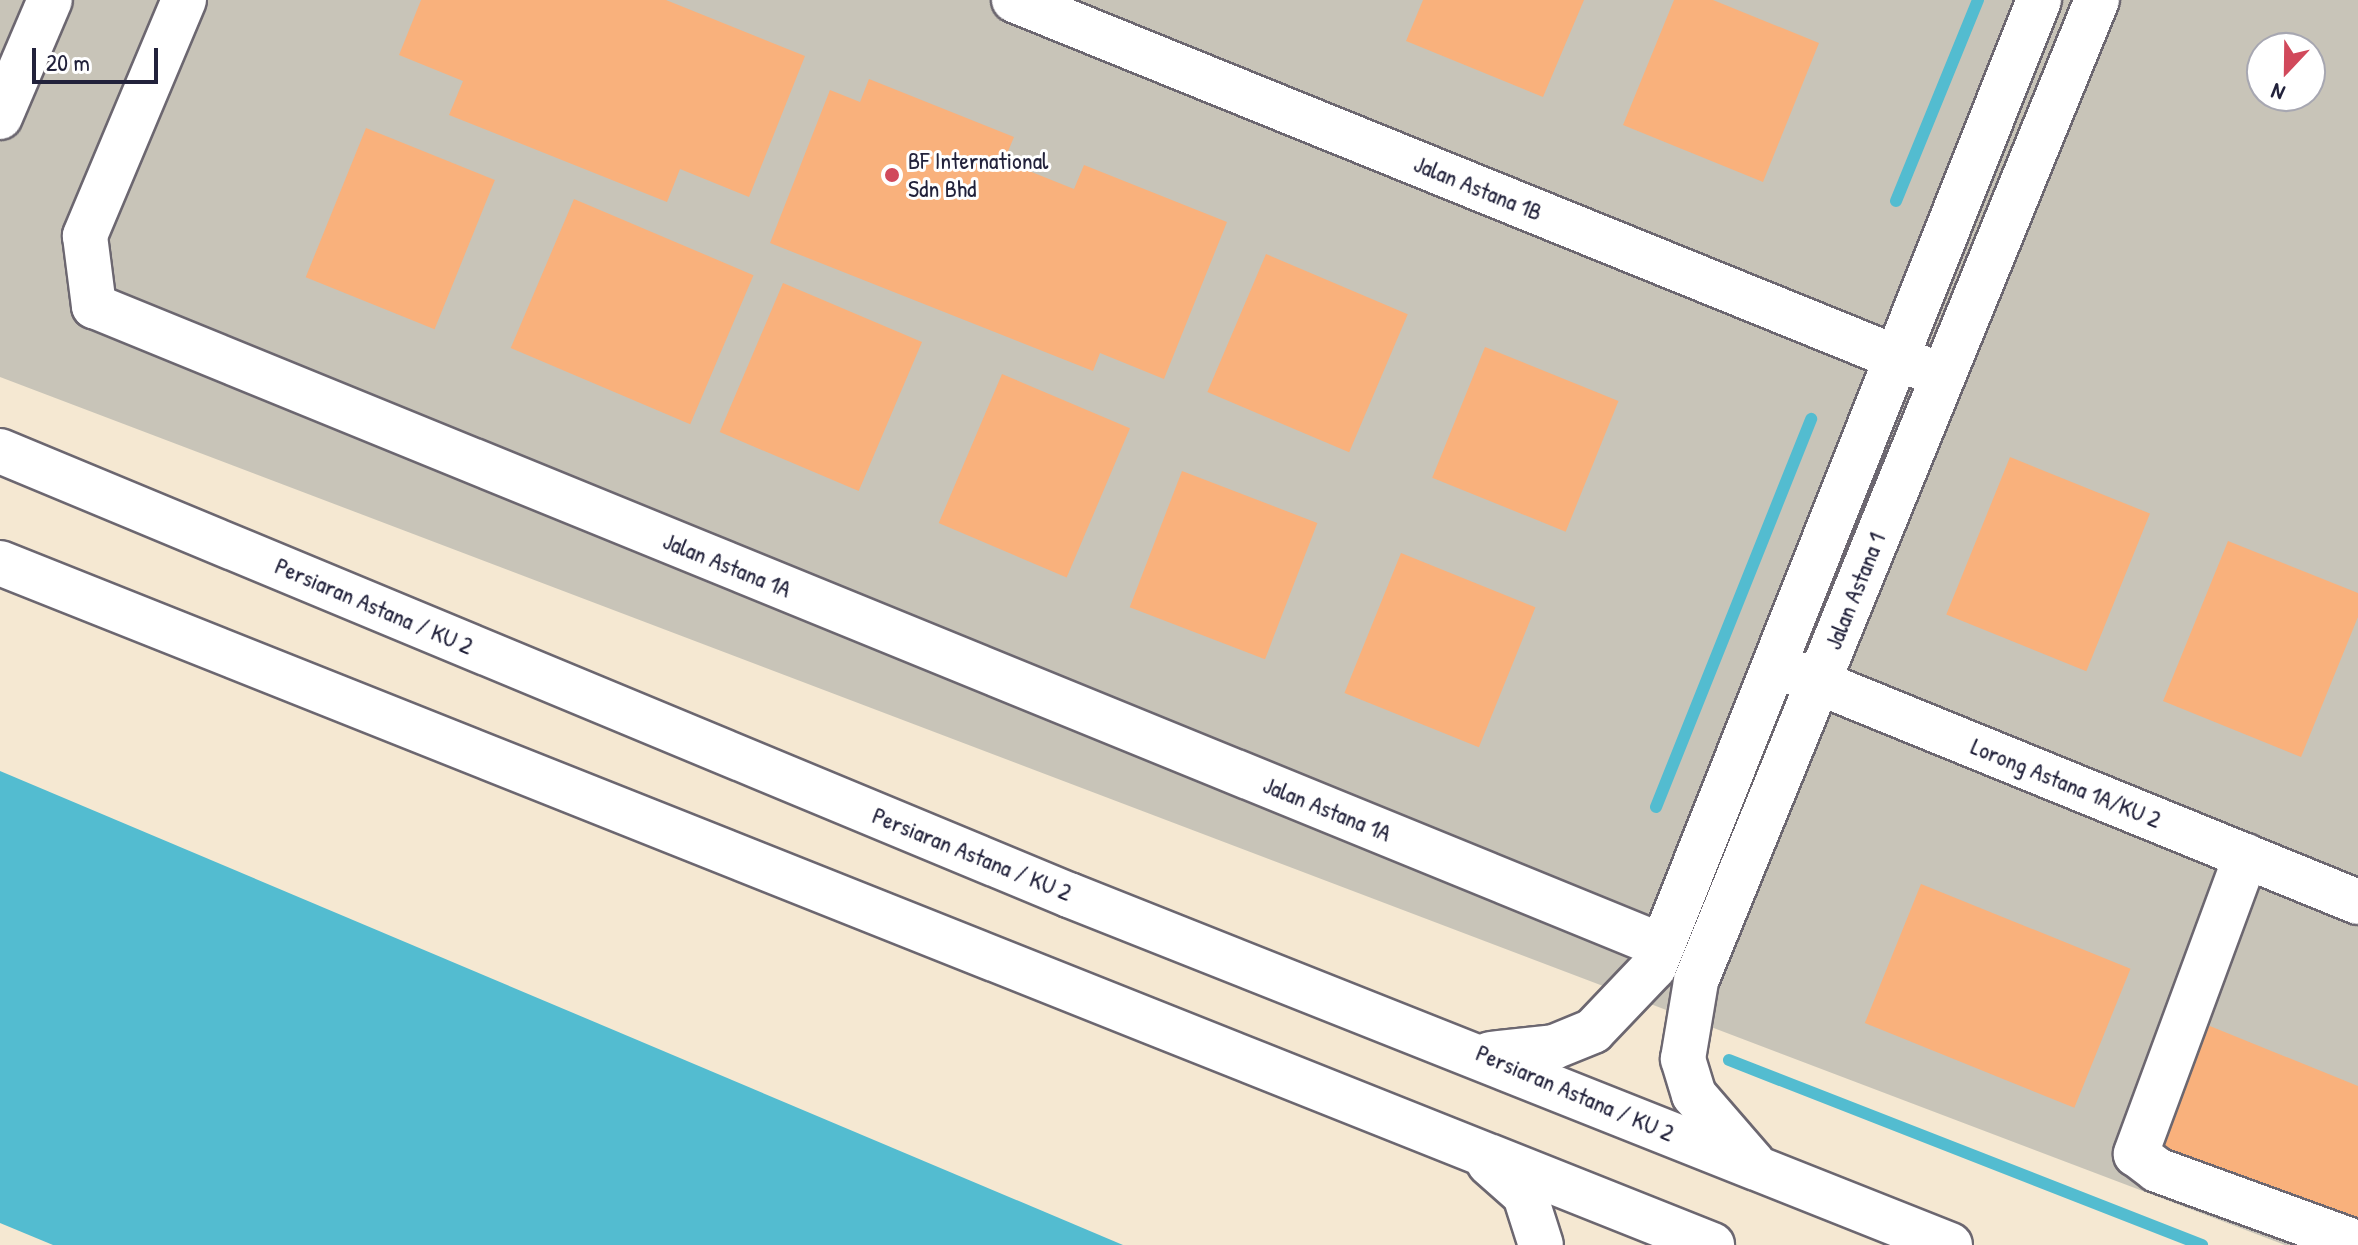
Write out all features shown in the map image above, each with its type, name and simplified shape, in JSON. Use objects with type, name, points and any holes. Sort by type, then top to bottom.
[{"type":"street","points":[[0,117],[50,0]]},
{"type":"street","name":"Jalan Astana 1A","points":[[184,0],[85,236],[94,306],[1662,946]]},
{"type":"street","name":"Jalan Astana 1B","points":[[1014,0],[1943,376]]},
{"type":"street","name":"Jalan Astana 1","points":[[1483,1054],[1554,1047],[1593,1031],[1654,967],[2039,0]]},
{"type":"street","name":"Jalan Astana 1","points":[[1759,1171],[1694,1095],[1683,1059],[1685,1027],[1696,981],[2097,0]]},
{"type":"street","name":"Persiaran Astana / KU 2","points":[[0,451],[1069,895],[1483,1054],[1759,1171],[1950,1245]]},
{"type":"street","points":[[0,563],[1452,1140],[1695,1243]]},
{"type":"street","name":"Lorong Astana 1A/KU 2","points":[[1774,664],[2358,902]]},
{"type":"street","points":[[2246,856],[2136,1154],[2157,1170],[2358,1243]]},
{"type":"street","points":[[1452,1140],[1525,1195],[1541,1245]]},
{"type":"shaded area","points":[[0,0],[2358,0],[2358,1245],[2285,1245],[0,377]]},
{"type":"water","points":[[0,771],[1123,1245],[53,1245],[0,1223]]},
{"type":"building","points":[[421,0],[666,0],[805,56],[749,197],[680,169],[667,202],[449,115],[463,81],[399,55]]},
{"type":"building","points":[[1423,0],[1584,0],[1543,97],[1406,41]]},
{"type":"building","points":[[1674,0],[1713,0],[1819,43],[1763,182],[1623,125]]},
{"type":"building","points":[[869,79],[1014,137],[1004,161],[1074,189],[1084,165],[1227,222],[1164,379],[1100,353],[1093,371],[770,243],[830,90],[860,102]]},
{"type":"building","points":[[366,128],[495,180],[435,329],[306,277]]},
{"type":"building","points":[[574,199],[753,275],[690,424],[511,348]]},
{"type":"building","points":[[1266,254],[1408,314],[1349,452],[1207,392]]},
{"type":"building","points":[[783,283],[922,342],[859,491],[720,432]]},
{"type":"building","points":[[1485,347],[1619,401],[1566,532],[1432,478]]},
{"type":"building","points":[[1002,374],[1130,428],[1067,577],[939,523]]},
{"type":"building","points":[[2010,457],[2150,514],[2086,671],[1946,615]]},
{"type":"building","points":[[1182,471],[1317,523],[1265,659],[1130,607]]},
{"type":"building","points":[[2228,541],[2358,593],[2358,617],[2301,757],[2163,701]]},
{"type":"building","points":[[1401,553],[1535,607],[1479,747],[1344,693]]},
{"type":"building","points":[[1921,884],[2131,969],[2074,1108],[1865,1023]]},
{"type":"building","points":[[2200,1022],[2358,1086],[2358,1226],[2151,1143]]},
{"type":"waterway","points":[[1896,201],[1978,0]]},
{"type":"waterway","points":[[1656,807],[1811,419]]},
{"type":"waterway","points":[[1729,1060],[2202,1245]]},
{"type":"place","name":"BF International Sdn Bhd","points":[[892,175]]}]
